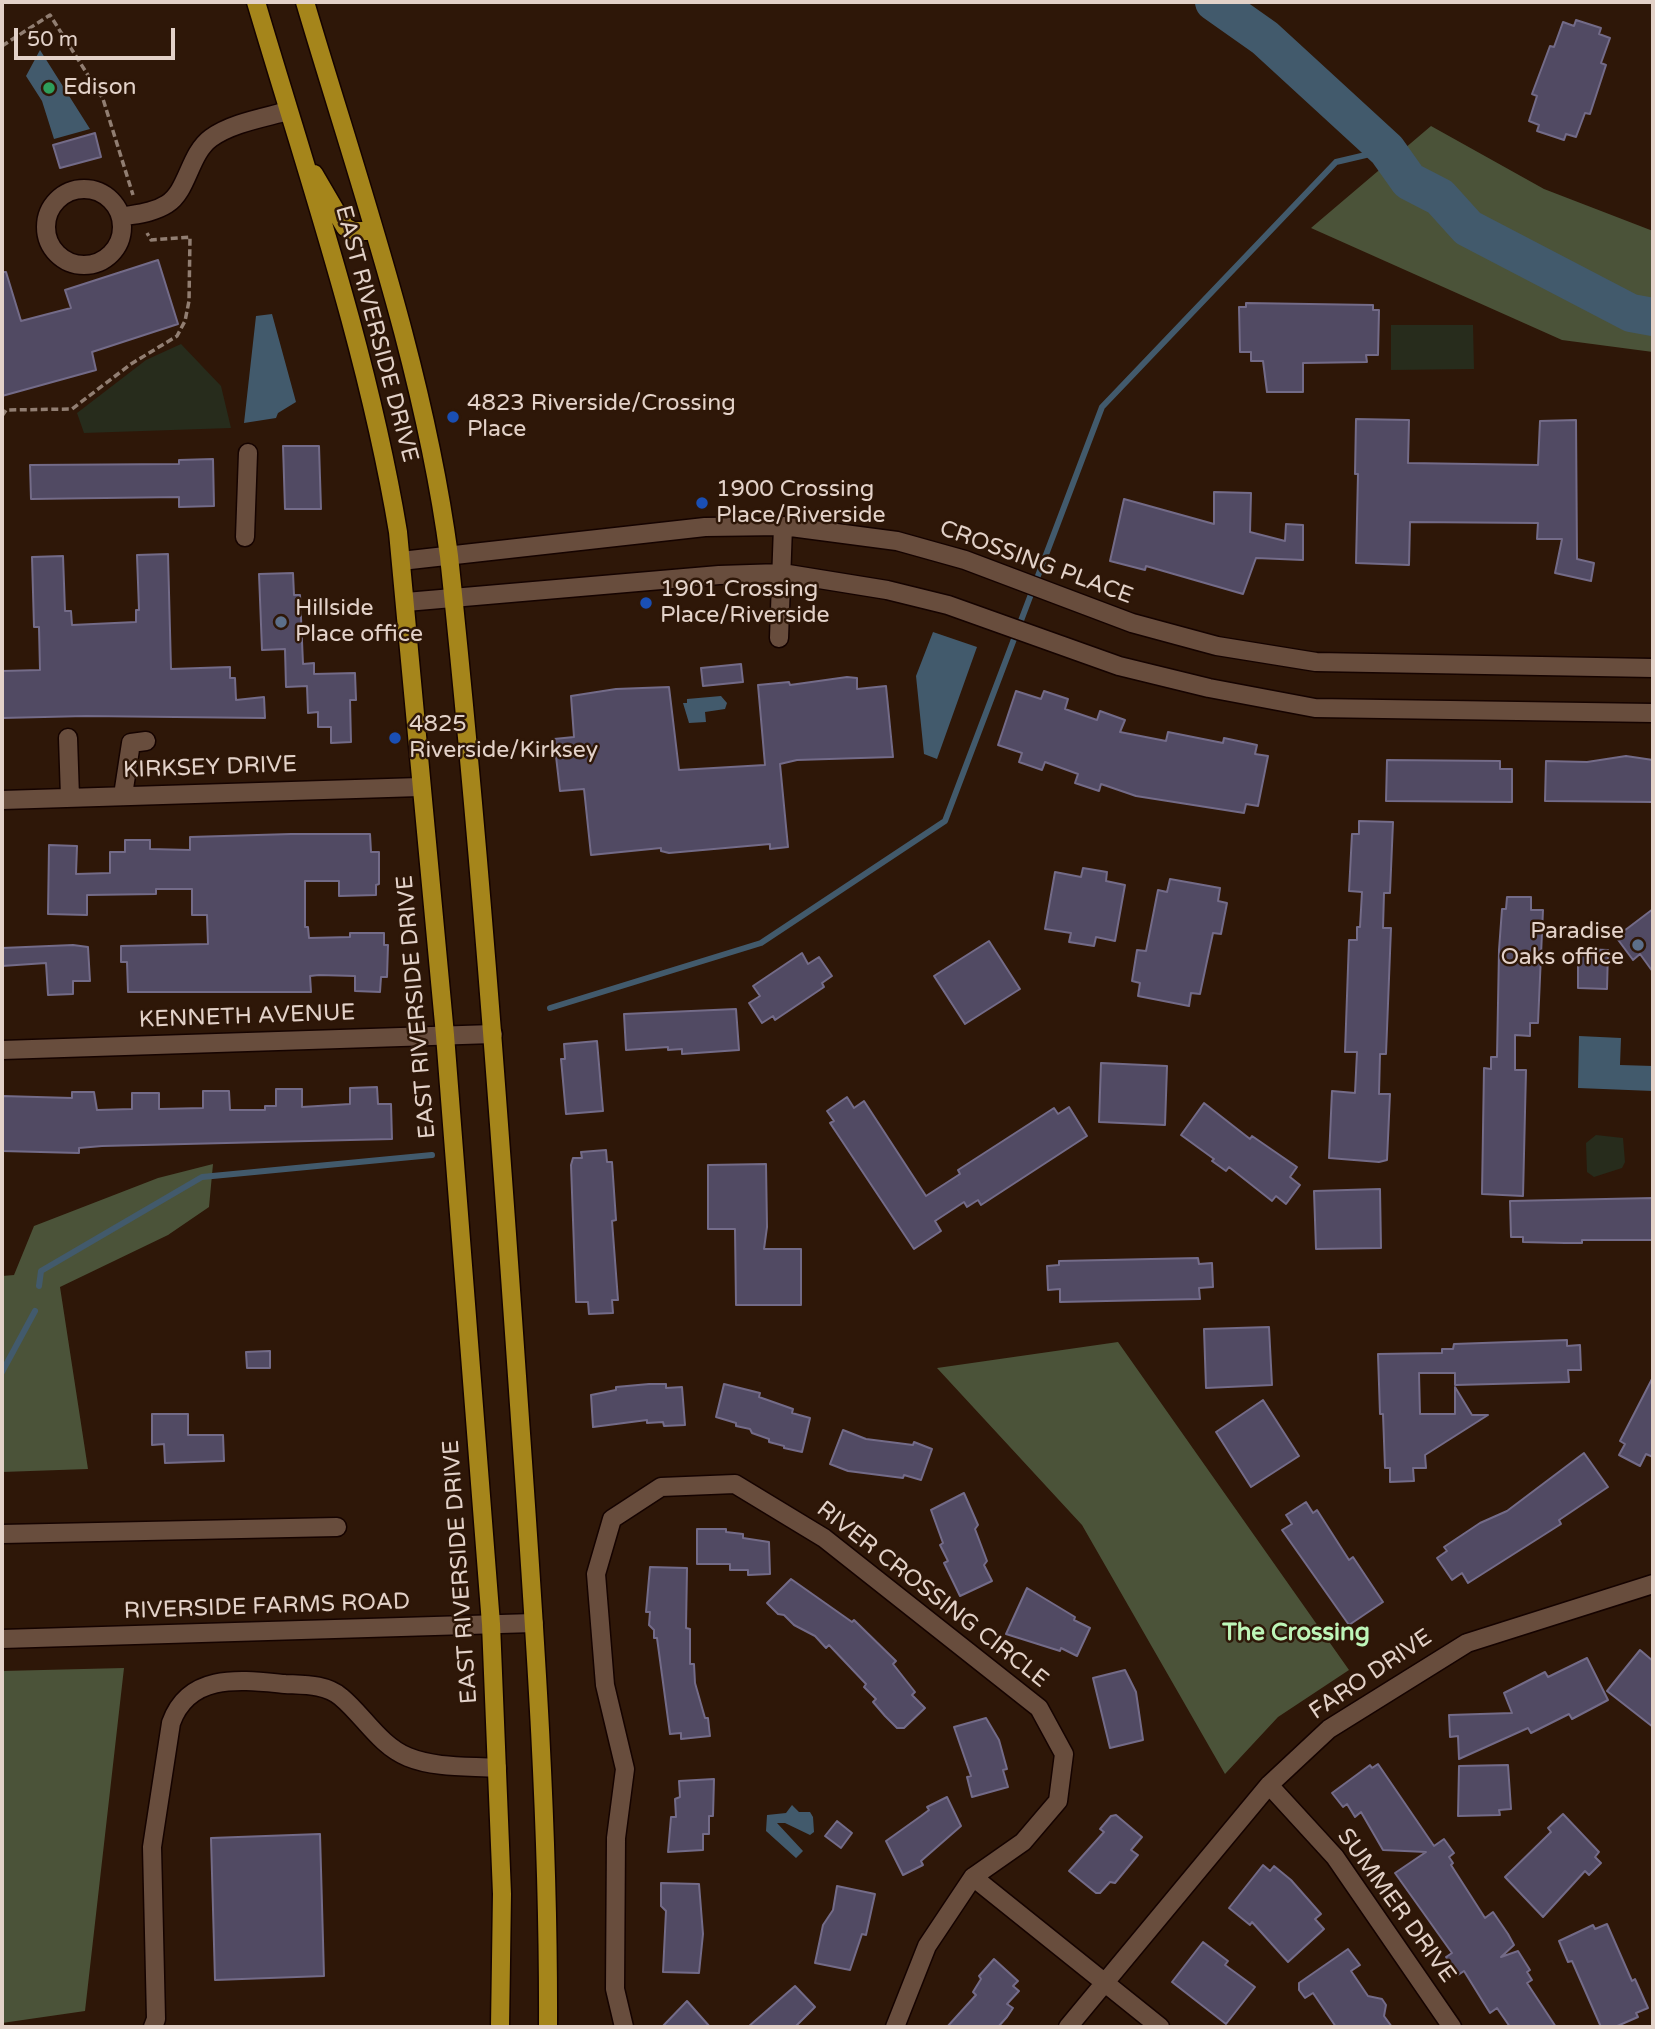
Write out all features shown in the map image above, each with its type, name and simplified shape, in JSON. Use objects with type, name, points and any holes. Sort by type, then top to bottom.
[{"type":"main road","name":"EAST RIVERSIDE DRIVE","points":[[256,2],[368,382],[385,451],[406,602],[420,787],[445,1035],[491,1624],[502,1894],[500,2027]]},
{"type":"main road","name":"EAST RIVERSIDE DRIVE","points":[[305,2],[414,372],[449,556],[493,1034],[534,1623],[548,1908],[548,2027]]},
{"type":"main road","points":[[299,150],[345,227],[353,232],[373,230]]},
{"type":"street","points":[[121,217],[151,211],[172,200],[192,160],[209,139],[230,128],[288,111]]},
{"type":"street","points":[[80,189],[105,195],[115,204],[121,217],[120,241],[114,252],[93,265],[81,266],[58,256],[46,234],[49,209],[68,192],[80,189]]},
{"type":"street","points":[[245,537],[248,453]]},
{"type":"street","points":[[779,638],[783,526]]},
{"type":"street","name":"CROSSING PLACE","points":[[401,561],[705,527],[783,526],[897,541],[1013,578],[1132,623],[1217,646],[1316,662],[1653,668]]},
{"type":"street","points":[[406,602],[719,575],[782,573],[887,590],[947,605],[1119,666],[1209,688],[1315,708],[1653,713]]},
{"type":"street","points":[[68,738],[70,797]]},
{"type":"street","points":[[123,795],[131,743],[146,741]]},
{"type":"street","name":"KIRKSEY DRIVE","points":[[2,800],[420,787]]},
{"type":"street","name":"KENNETH AVENUE","points":[[2,1050],[493,1034]]},
{"type":"street","name":"RIVER CROSSING CIRCLE","points":[[624,2027],[615,1989],[616,1838],[625,1769],[605,1685],[596,1574],[612,1519],[661,1487],[735,1484],[824,1538],[1038,1708],[1064,1754],[1058,1801],[1023,1842],[973,1877],[927,1945],[895,2027]]},
{"type":"street","points":[[2,1534],[337,1527]]},
{"type":"street","name":"FARO DRIVE","points":[[1068,2027],[1269,1786],[1329,1729],[1456,1648],[1582,1604],[1653,1584]]},
{"type":"street","name":"RIVERSIDE FARMS ROAD","points":[[2,1639],[534,1623]]},
{"type":"street","points":[[153,2027],[156,2020],[152,1847],[172,1723],[176,1710],[191,1695],[213,1683],[232,1680],[325,1688],[341,1696],[393,1749],[405,1756],[424,1763],[497,1768]]},
{"type":"street","name":"SUMMER DRIVE","points":[[1269,1786],[1335,1857],[1452,2027]]},
{"type":"street","points":[[973,1877],[1160,2027]]},
{"type":"path","points":[[2,46],[50,15],[103,99],[135,201]]},
{"type":"path","points":[[2,416],[6,410],[72,409],[181,331],[189,301],[190,237],[151,240],[148,235]]},
{"type":"green space","points":[[1431,126],[1544,189],[1653,231],[1653,352],[1562,340],[1311,228]]},
{"type":"green space","points":[[1391,325],[1473,325],[1474,369],[1391,370]]},
{"type":"green space","points":[[181,344],[221,386],[231,428],[84,433],[77,413],[146,360]]},
{"type":"green space","points":[[1596,1135],[1623,1138],[1625,1162],[1622,1168],[1594,1177],[1587,1172],[1586,1143]]},
{"type":"green space","points":[[213,1164],[209,1207],[168,1235],[60,1287],[88,1469],[2,1472],[2,1276],[14,1275],[34,1226],[158,1178]]},
{"type":"green space","points":[[1118,1342],[1349,1670],[1278,1717],[1225,1774],[1082,1525],[937,1368]]},
{"type":"green space","points":[[124,1668],[85,2011],[2,2023],[2,1671]]},
{"type":"water","name":"Edison","points":[[40,50],[90,129],[54,139],[42,101],[26,76]]},
{"type":"water","points":[[272,314],[296,402],[278,413],[276,418],[244,423],[256,316]]},
{"type":"water","points":[[933,632],[977,647],[937,759],[924,754],[916,676]]},
{"type":"water","points":[[721,696],[727,703],[725,709],[705,712],[706,722],[689,723],[683,703],[687,703],[687,699]]},
{"type":"water","points":[[1579,1036],[1621,1038],[1620,1065],[1653,1066],[1653,1091],[1578,1088]]},
{"type":"water","points":[[792,1805],[799,1812],[810,1812],[813,1817],[814,1832],[810,1835],[785,1823],[777,1823],[803,1851],[796,1858],[766,1831],[767,1815],[786,1813]]},
{"type":"building","points":[[1576,20],[1601,28],[1599,34],[1610,38],[1601,63],[1606,65],[1590,114],[1585,113],[1576,137],[1566,134],[1564,140],[1537,131],[1539,125],[1529,121],[1537,96],[1532,94],[1550,46],[1554,47],[1563,22],[1574,26]]},
{"type":"building","points":[[95,133],[101,157],[60,168],[53,145]]},
{"type":"building","points":[[158,260],[178,324],[92,352],[96,370],[2,396],[2,272],[6,272],[21,321],[71,308],[65,290]]},
{"type":"building","points":[[1246,303],[1373,305],[1373,310],[1379,310],[1378,355],[1366,355],[1367,362],[1303,363],[1303,392],[1267,392],[1263,361],[1251,361],[1251,352],[1240,352],[1239,307],[1246,307]]},
{"type":"building","points":[[1356,419],[1409,420],[1408,463],[1538,465],[1540,421],[1576,420],[1577,559],[1594,563],[1591,581],[1555,573],[1562,539],[1537,539],[1538,523],[1410,522],[1409,565],[1356,563]]},
{"type":"building","points":[[283,446],[319,446],[321,509],[285,509]]},
{"type":"building","points":[[213,459],[214,506],[179,507],[179,497],[31,499],[30,465],[179,464],[179,460]]},
{"type":"building","points":[[1214,492],[1251,493],[1250,532],[1285,541],[1286,524],[1303,525],[1303,560],[1256,558],[1243,594],[1146,566],[1145,570],[1110,561],[1124,499],[1214,524]]},
{"type":"building","points":[[168,554],[171,669],[230,667],[230,678],[235,678],[236,700],[264,697],[265,718],[2,718],[2,671],[40,670],[39,627],[34,627],[32,557],[63,556],[65,611],[71,611],[72,625],[136,622],[136,610],[139,610],[137,555]]},
{"type":"building","points":[[293,573],[294,595],[300,595],[303,664],[314,663],[314,674],[355,673],[356,700],[350,700],[351,742],[331,743],[331,727],[318,727],[318,712],[308,713],[307,686],[286,687],[285,649],[262,650],[259,574]]},
{"type":"building","points":[[741,664],[743,682],[703,686],[701,668]]},
{"type":"building","points":[[857,678],[857,689],[886,686],[893,757],[797,760],[780,764],[788,847],[770,849],[770,844],[669,853],[661,851],[661,848],[591,855],[584,789],[560,791],[554,739],[574,737],[571,696],[616,689],[669,687],[679,770],[765,765],[758,685],[789,682],[790,685]]},
{"type":"building","points":[[1016,691],[1041,699],[1044,691],[1068,699],[1065,709],[1097,720],[1100,711],[1125,720],[1120,732],[1166,741],[1168,732],[1223,743],[1224,738],[1257,745],[1255,754],[1268,756],[1258,806],[1246,804],[1244,813],[1136,796],[1101,784],[1099,791],[1075,783],[1078,774],[1045,762],[1042,770],[1019,762],[1022,753],[998,745]]},
{"type":"building","points":[[1626,756],[1653,760],[1653,802],[1545,801],[1546,761],[1587,762]]},
{"type":"building","points":[[1387,760],[1500,761],[1500,769],[1512,769],[1512,802],[1386,801]]},
{"type":"building","points":[[1359,821],[1393,822],[1390,893],[1384,893],[1383,928],[1391,928],[1386,1054],[1380,1054],[1379,1094],[1390,1094],[1387,1160],[1379,1162],[1329,1158],[1332,1091],[1355,1093],[1357,1052],[1345,1052],[1349,940],[1357,940],[1357,927],[1360,927],[1362,892],[1349,891],[1352,834],[1359,834]]},
{"type":"building","points":[[370,834],[371,852],[379,852],[379,884],[376,885],[376,895],[339,896],[339,881],[305,881],[305,927],[308,927],[309,938],[350,937],[350,933],[384,933],[384,945],[388,945],[387,977],[381,977],[380,992],[355,991],[355,976],[319,975],[310,976],[311,992],[128,992],[127,962],[121,962],[121,946],[208,944],[207,915],[192,915],[192,889],[156,889],[156,894],[87,895],[87,915],[48,914],[49,845],[77,846],[76,874],[110,873],[110,852],[125,852],[125,840],[150,840],[150,849],[190,850],[190,837]]},
{"type":"building","points":[[1083,868],[1107,872],[1106,881],[1125,885],[1115,941],[1096,937],[1094,946],[1069,942],[1071,933],[1045,929],[1055,872],[1081,877]]},
{"type":"building","points":[[1170,879],[1220,888],[1218,901],[1227,903],[1221,934],[1213,933],[1200,994],[1191,993],[1189,1006],[1138,996],[1140,983],[1132,981],[1137,950],[1146,951],[1158,890],[1167,892]]},
{"type":"building","points":[[1507,897],[1531,897],[1531,910],[1543,910],[1538,1023],[1530,1023],[1530,1036],[1515,1035],[1515,1070],[1526,1070],[1523,1196],[1482,1194],[1484,1068],[1491,1069],[1491,1057],[1497,1057],[1499,950],[1502,909],[1506,909]]},
{"type":"building","name":"Paradise Oaks office","points":[[1653,909],[1653,972],[1640,954],[1633,960],[1616,937]]},
{"type":"building","points":[[989,941],[1020,989],[965,1024],[934,976]]},
{"type":"building","points":[[73,945],[88,947],[90,981],[73,981],[73,994],[48,995],[46,963],[2,966],[2,948]]},
{"type":"building","points":[[1578,949],[1608,950],[1607,989],[1578,988]]},
{"type":"building","points":[[802,953],[808,964],[819,957],[832,976],[822,983],[824,987],[775,1020],[773,1016],[762,1023],[749,1003],[760,996],[753,986]]},
{"type":"building","points":[[736,1009],[739,1050],[682,1054],[682,1049],[668,1050],[668,1047],[626,1050],[624,1014]]},
{"type":"building","points":[[597,1041],[603,1111],[566,1114],[561,1059],[565,1059],[564,1044]]},
{"type":"building","points":[[1101,1063],[1167,1066],[1165,1125],[1099,1122]]},
{"type":"building","points":[[377,1087],[378,1104],[391,1104],[392,1139],[102,1146],[79,1148],[79,1153],[2,1151],[2,1096],[72,1098],[72,1092],[94,1092],[97,1110],[132,1109],[132,1093],[159,1093],[159,1109],[203,1108],[203,1091],[229,1091],[230,1110],[265,1110],[265,1106],[276,1106],[276,1089],[302,1089],[302,1107],[350,1104],[350,1088]]},
{"type":"building","points":[[847,1097],[854,1108],[864,1101],[926,1196],[960,1174],[958,1170],[1054,1108],[1058,1114],[1069,1107],[1087,1136],[981,1205],[978,1200],[967,1207],[964,1202],[935,1221],[941,1231],[914,1249],[830,1123],[834,1121],[827,1111]]},
{"type":"building","points":[[1204,1103],[1250,1139],[1252,1136],[1297,1167],[1290,1177],[1300,1185],[1286,1204],[1276,1196],[1272,1201],[1229,1167],[1226,1171],[1181,1135]]},
{"type":"building","points":[[606,1150],[607,1162],[612,1162],[616,1220],[612,1221],[618,1300],[612,1300],[613,1313],[589,1314],[588,1302],[576,1302],[571,1165],[573,1158],[582,1158],[581,1152]]},
{"type":"building","points":[[766,1164],[767,1227],[764,1249],[801,1249],[801,1305],[736,1305],[735,1229],[708,1229],[708,1165]]},
{"type":"building","points":[[1380,1189],[1381,1248],[1316,1249],[1314,1191]]},
{"type":"building","points":[[1653,1198],[1653,1240],[1582,1240],[1582,1243],[1565,1243],[1523,1242],[1523,1237],[1511,1237],[1510,1201]]},
{"type":"building","points":[[1198,1258],[1199,1264],[1212,1263],[1213,1287],[1199,1288],[1200,1299],[1060,1302],[1060,1289],[1048,1290],[1047,1266],[1059,1265],[1059,1261]]},
{"type":"building","points":[[1269,1327],[1272,1385],[1206,1388],[1204,1329]]},
{"type":"building","points":[[1567,1340],[1567,1346],[1580,1345],[1581,1370],[1568,1370],[1569,1382],[1455,1385],[1455,1373],[1419,1373],[1420,1414],[1455,1414],[1455,1387],[1472,1415],[1488,1415],[1425,1455],[1426,1468],[1413,1468],[1414,1481],[1390,1482],[1390,1468],[1385,1468],[1378,1354],[1442,1353],[1442,1349],[1453,1349],[1454,1344]]},
{"type":"building","points":[[270,1351],[270,1368],[247,1368],[246,1352]]},
{"type":"building","points":[[1653,1377],[1653,1457],[1646,1454],[1640,1466],[1619,1455],[1625,1444],[1620,1441]]},
{"type":"building","points":[[666,1384],[666,1388],[682,1387],[685,1425],[664,1426],[663,1422],[647,1423],[647,1420],[593,1427],[591,1395],[616,1390],[616,1387]]},
{"type":"building","points":[[724,1384],[760,1393],[759,1397],[793,1409],[792,1413],[810,1418],[802,1452],[769,1442],[769,1439],[752,1433],[750,1429],[716,1417]]},
{"type":"building","points":[[1263,1400],[1299,1456],[1251,1487],[1216,1432]]},
{"type":"building","points":[[152,1414],[188,1414],[188,1435],[223,1435],[224,1461],[165,1463],[164,1444],[152,1445]]},
{"type":"building","points":[[843,1430],[866,1439],[913,1445],[914,1442],[932,1449],[921,1480],[904,1475],[903,1478],[848,1471],[830,1464]]},
{"type":"building","points":[[1584,1453],[1608,1487],[1559,1520],[1561,1524],[1468,1583],[1462,1573],[1452,1580],[1437,1558],[1447,1551],[1444,1547],[1480,1523],[1507,1511]]},
{"type":"building","points":[[964,1493],[978,1525],[975,1529],[987,1561],[984,1565],[992,1581],[960,1596],[944,1563],[948,1561],[940,1545],[943,1543],[931,1510]]},
{"type":"building","points":[[1306,1502],[1313,1513],[1317,1510],[1349,1560],[1353,1557],[1383,1602],[1349,1625],[1282,1530],[1292,1524],[1286,1515]]},
{"type":"building","points":[[697,1529],[726,1529],[726,1532],[743,1534],[743,1538],[769,1542],[770,1574],[748,1575],[748,1570],[730,1570],[730,1564],[697,1564]]},
{"type":"building","points":[[650,1567],[687,1568],[686,1628],[690,1629],[690,1664],[694,1664],[695,1683],[705,1718],[708,1718],[710,1736],[681,1739],[681,1733],[670,1734],[657,1638],[654,1638],[654,1630],[649,1625],[650,1612],[646,1612]]},
{"type":"building","points":[[791,1579],[852,1622],[854,1620],[896,1661],[893,1664],[915,1692],[912,1695],[925,1708],[904,1728],[897,1728],[885,1716],[873,1702],[876,1699],[864,1687],[866,1684],[829,1645],[826,1648],[815,1636],[794,1625],[784,1615],[778,1614],[767,1603]]},
{"type":"building","points":[[1027,1588],[1090,1628],[1077,1656],[1061,1648],[1060,1651],[1006,1634]]},
{"type":"building","points":[[1640,1650],[1653,1661],[1653,1727],[1607,1691]]},
{"type":"building","points":[[1587,1658],[1608,1700],[1572,1719],[1569,1714],[1531,1733],[1528,1728],[1459,1759],[1458,1736],[1450,1737],[1449,1715],[1512,1713],[1504,1693],[1545,1672],[1548,1677]]},
{"type":"building","points":[[1125,1670],[1136,1692],[1143,1740],[1110,1748],[1093,1678]]},
{"type":"building","points":[[986,1718],[999,1740],[1007,1769],[1003,1770],[1008,1787],[972,1797],[967,1777],[971,1776],[954,1727]]},
{"type":"building","points":[[1378,1764],[1434,1846],[1444,1839],[1454,1853],[1449,1857],[1453,1863],[1451,1865],[1485,1918],[1493,1912],[1514,1945],[1501,1957],[1518,1951],[1530,1970],[1527,1972],[1532,1980],[1527,1983],[1556,2027],[1510,2027],[1497,2008],[1490,2013],[1464,1971],[1458,1975],[1446,1957],[1452,1953],[1395,1873],[1426,1852],[1383,1850],[1361,1812],[1355,1817],[1347,1804],[1343,1807],[1332,1793],[1370,1765],[1372,1768]]},
{"type":"building","points":[[1508,1765],[1511,1809],[1499,1810],[1500,1815],[1458,1816],[1459,1766]]},
{"type":"building","points":[[714,1779],[713,1816],[709,1816],[709,1834],[703,1834],[703,1850],[668,1852],[671,1817],[676,1817],[675,1799],[680,1797],[679,1781]]},
{"type":"building","points":[[947,1797],[961,1826],[921,1861],[923,1865],[903,1875],[886,1841],[929,1810],[927,1807]]},
{"type":"building","points":[[1563,1814],[1599,1852],[1595,1857],[1601,1863],[1589,1875],[1585,1871],[1543,1917],[1505,1877],[1551,1832],[1548,1828]]},
{"type":"building","points":[[1116,1815],[1142,1837],[1131,1850],[1138,1855],[1115,1883],[1110,1882],[1100,1893],[1096,1893],[1069,1871],[1104,1832],[1100,1829],[1111,1816]]},
{"type":"building","points":[[837,1821],[852,1833],[841,1848],[825,1836]]},
{"type":"building","points":[[320,1834],[324,1976],[215,1980],[211,1838]]},
{"type":"building","points":[[1263,1865],[1270,1871],[1274,1866],[1291,1880],[1321,1914],[1315,1919],[1324,1929],[1288,1962],[1252,1922],[1250,1925],[1229,1908]]},
{"type":"building","points":[[661,1883],[699,1884],[703,1934],[699,1973],[663,1972],[666,1911],[661,1906]]},
{"type":"building","points":[[837,1886],[875,1894],[866,1935],[862,1934],[850,1970],[815,1963],[823,1925],[833,1910]]},
{"type":"building","points":[[1607,1924],[1632,1981],[1635,1979],[1648,2008],[1636,2013],[1638,2017],[1615,2027],[1601,2027],[1572,1961],[1568,1962],[1559,1941],[1593,1925],[1595,1929]]},
{"type":"building","points":[[1203,1942],[1228,1961],[1225,1965],[1255,1987],[1226,2024],[1172,1982]]},
{"type":"building","points":[[1348,1949],[1360,1965],[1351,1971],[1368,1996],[1382,1999],[1386,2005],[1384,2016],[1392,2027],[1336,2027],[1313,1993],[1305,1998],[1299,1990],[1299,1983]]},
{"type":"building","points":[[994,1959],[1018,1981],[1013,1986],[1019,1991],[1007,2004],[1013,2008],[1007,2017],[998,2027],[947,2027],[976,1995],[973,1992],[981,1979],[979,1976]]},
{"type":"building","points":[[795,1986],[815,2007],[795,2027],[748,2027]]},
{"type":"building","points":[[687,2001],[710,2027],[662,2027]]},
{"type":"waterway","points":[[1214,2],[1265,38],[1387,150],[1409,181],[1440,197],[1468,228],[1631,313],[1653,317]]},
{"type":"waterway","points":[[550,1008],[761,943],[945,821],[1102,407],[1336,162],[1387,150]]},
{"type":"waterway","points":[[39,1286],[41,1271],[202,1177],[432,1155]]},
{"type":"waterway","points":[[2,1372],[35,1311]]},
{"type":"place","name":"Edison","points":[[49,88]]},
{"type":"place","name":"4823 Riverside/Crossing Place","points":[[453,417]]},
{"type":"place","name":"1900 Crossing Place/Riverside","points":[[702,503]]},
{"type":"place","name":"1901 Crossing Place/Riverside","points":[[646,603]]},
{"type":"place","name":"Hillside Place office","points":[[281,622]]},
{"type":"place","name":"4825 Riverside/Kirksey","points":[[395,738]]},
{"type":"place","name":"Paradise Oaks office","points":[[1638,945]]},
{"type":"district","name":"The Crossing","points":[[1296,1634]]}]
